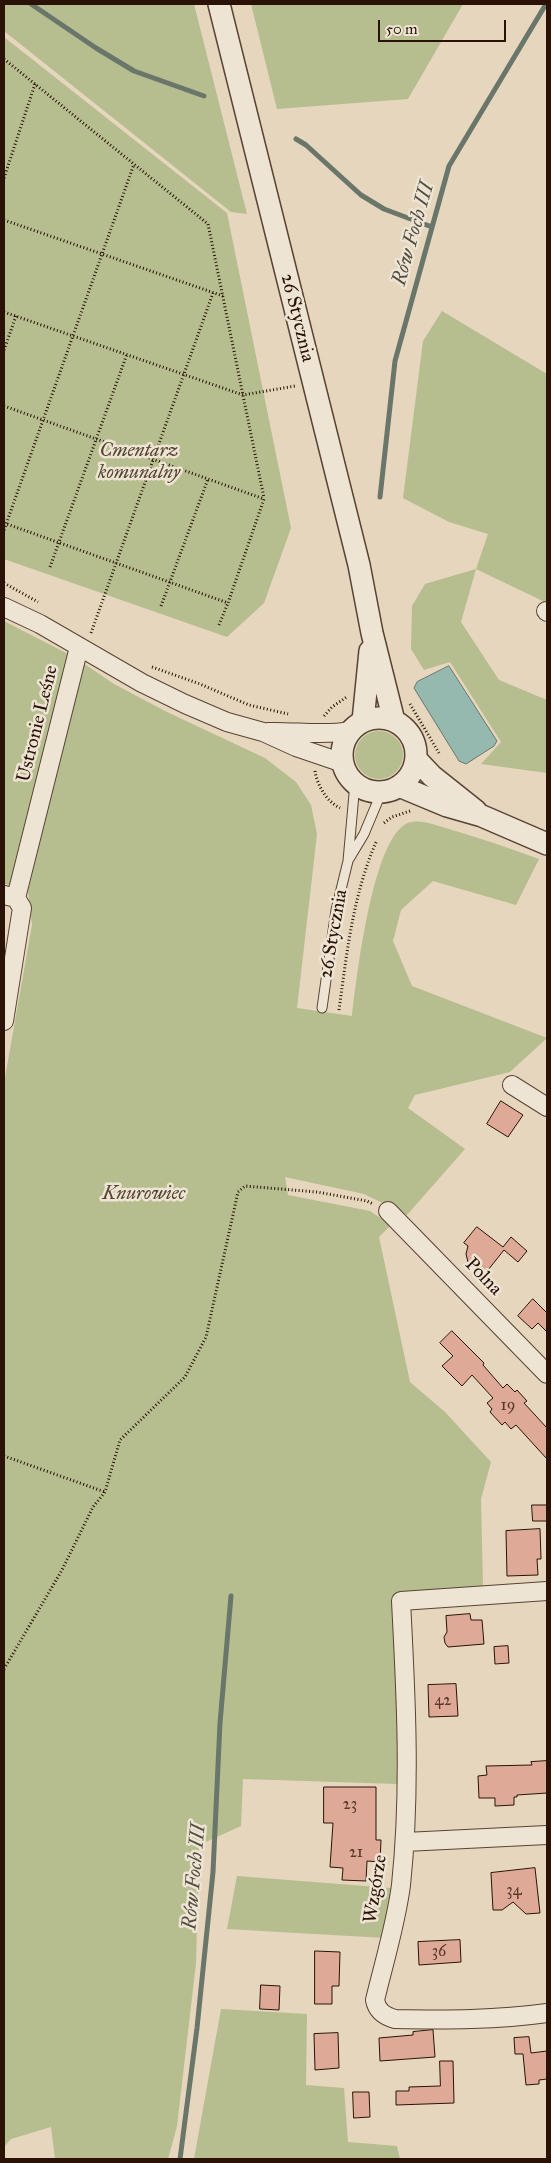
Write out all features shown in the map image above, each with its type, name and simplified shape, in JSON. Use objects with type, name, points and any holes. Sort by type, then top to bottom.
[{"type":"street","name":"26 Stycznia","points":[[220,4],[359,565],[372,633],[394,721]]},
{"type":"street","points":[[4,607],[171,698],[227,722],[263,732],[296,747],[343,764]]},
{"type":"street","name":"26 Stycznia","points":[[356,726],[372,633]]},
{"type":"street","name":"Ustronie Leśne","points":[[4,1021],[22,917],[22,908],[10,897],[79,647]]},
{"type":"street","points":[[263,732],[298,731],[331,734],[378,717],[394,721],[402,726],[413,740],[416,759],[432,789]]},
{"type":"street","points":[[356,726],[343,746],[345,771],[354,782],[367,790],[432,789],[482,816],[547,844]]},
{"type":"street","points":[[391,789],[407,779],[416,759]]},
{"type":"street","points":[[512,1085],[547,1107]]},
{"type":"street","name":"Polna","points":[[388,1211],[547,1374]]},
{"type":"street","name":"Wzgórze","points":[[547,1591],[401,1601],[407,1730],[404,1842],[397,1910],[375,2000],[380,2011],[386,2017],[405,2019],[472,2019],[547,2013]]},
{"type":"street","points":[[404,1842],[547,1835]]},
{"type":"lane","name":"26 Stycznia","points":[[322,1008],[336,910],[348,861],[354,782]]},
{"type":"lane","name":"26 Stycznia","points":[[348,861],[391,789]]},
{"type":"path","points":[[4,58],[208,224],[264,499],[219,625]]},
{"type":"path","points":[[4,178],[35,84]]},
{"type":"path","points":[[4,530],[134,164]]},
{"type":"path","points":[[4,220],[223,296]]},
{"type":"path","points":[[98,638],[91,633],[213,293]]},
{"type":"path","points":[[4,312],[242,395],[295,386]]},
{"type":"path","points":[[4,350],[16,316]]},
{"type":"path","points":[[50,567],[127,354]]},
{"type":"path","points":[[4,406],[264,499]]},
{"type":"path","points":[[162,606],[208,479]]},
{"type":"path","points":[[5,524],[228,603]]},
{"type":"path","points":[[147,664],[249,705],[293,715]]},
{"type":"path","points":[[383,826],[392,817],[411,810],[419,810],[446,768],[406,697]]},
{"type":"path","points":[[339,1010],[349,939],[358,893],[378,838]]},
{"type":"path","points":[[4,1670],[62,1570],[94,1507],[105,1492],[120,1440],[185,1377],[206,1337],[238,1192],[245,1186],[317,1192],[367,1201],[388,1211]]},
{"type":"path","points":[[4,1456],[105,1492]]},
{"type":"green space","points":[[4,4],[194,4],[247,214],[231,212],[4,31]]},
{"type":"green space","points":[[251,4],[463,4],[408,99],[277,109]]},
{"type":"green space","name":"Cmentarz komunalny","points":[[4,37],[227,213],[291,528],[264,603],[227,637],[4,559]]},
{"type":"green space","points":[[442,311],[547,374],[547,603],[476,569],[488,534],[449,522],[403,498],[423,341]]},
{"type":"green space","points":[[476,569],[461,622],[499,680],[547,700],[547,773],[481,764],[501,742],[450,662],[424,670],[411,649],[412,606],[425,584]]},
{"type":"green space","points":[[4,621],[68,654],[10,885],[4,884]]},
{"type":"green space","name":"Knurowiec","points":[[83,663],[114,684],[167,712],[265,758],[296,782],[311,805],[317,834],[297,1008],[352,1016],[362,941],[369,908],[377,876],[387,849],[398,830],[412,822],[426,823],[539,859],[516,905],[433,881],[401,910],[393,941],[412,986],[547,1038],[510,1072],[415,1095],[408,1108],[465,1149],[407,1215],[364,1194],[285,1177],[288,1195],[370,1211],[391,1225],[379,1237],[410,1382],[445,1412],[491,1462],[481,1499],[483,1586],[396,1594],[399,1733],[398,1784],[243,1779],[241,1826],[199,1845],[196,1963],[177,2126],[168,2159],[55,2159],[51,2127],[11,2139],[4,2147],[4,1083],[32,925],[28,891]]},
{"type":"green space","points":[[379,731],[388,733],[396,738],[401,746],[403,755],[401,764],[396,772],[388,777],[379,779],[370,777],[362,772],[357,764],[355,755],[357,746],[362,738],[370,733]]},
{"type":"green space","points":[[237,1876],[391,1888],[385,1938],[227,1929]]},
{"type":"green space","points":[[221,2009],[307,2014],[306,2085],[344,2088],[348,2142],[397,2146],[400,2159],[194,2159]]},
{"type":"water","points":[[449,666],[497,741],[494,746],[466,764],[459,761],[414,688],[417,682]]},
{"type":"building","points":[[501,1101],[523,1115],[508,1137],[487,1124]]},
{"type":"building","points":[[477,1227],[503,1247],[511,1237],[527,1251],[518,1262],[504,1250],[484,1275],[468,1262],[466,1254],[468,1246],[464,1243]]},
{"type":"building","points":[[533,1299],[547,1313],[547,1332],[538,1323],[532,1329],[518,1316]]},
{"type":"building","points":[[452,1331],[484,1363],[483,1365],[503,1388],[507,1384],[515,1392],[517,1390],[527,1401],[524,1403],[547,1428],[547,1459],[516,1425],[511,1429],[505,1422],[502,1425],[490,1412],[492,1409],[487,1403],[493,1398],[472,1375],[462,1386],[442,1366],[453,1356],[440,1343]]},
{"type":"building","points":[[532,1505],[547,1505],[547,1521],[533,1521]]},
{"type":"building","points":[[540,1529],[541,1559],[537,1559],[538,1575],[507,1576],[506,1531]]},
{"type":"building","points":[[470,1614],[471,1620],[482,1620],[484,1644],[448,1647],[444,1637],[447,1632],[446,1616]]},
{"type":"building","points":[[508,1646],[509,1663],[495,1664],[494,1647]]},
{"type":"building","points":[[456,1684],[458,1716],[429,1717],[428,1685]]},
{"type":"building","points":[[547,1761],[547,1793],[517,1795],[517,1797],[514,1797],[514,1805],[495,1806],[495,1798],[479,1798],[478,1776],[487,1775],[486,1766],[532,1765],[531,1762]]},
{"type":"building","points":[[324,1787],[376,1787],[376,1840],[381,1840],[380,1862],[367,1861],[366,1881],[342,1880],[343,1868],[330,1867],[333,1823],[324,1823]]},
{"type":"building","points":[[535,1868],[540,1913],[526,1914],[513,1902],[502,1910],[493,1910],[491,1873]]},
{"type":"building","points":[[460,1940],[461,1962],[419,1965],[418,1942]]},
{"type":"building","points":[[315,1951],[340,1952],[339,1986],[332,1986],[332,2004],[315,2004]]},
{"type":"building","points":[[261,1985],[280,1986],[279,2010],[260,2009]]},
{"type":"building","points":[[433,2030],[435,2057],[380,2061],[379,2038],[413,2035],[413,2032]]},
{"type":"building","points":[[338,2033],[339,2068],[315,2070],[314,2034]]},
{"type":"building","points":[[529,2037],[531,2053],[547,2051],[547,2079],[539,2080],[539,2084],[526,2085],[523,2054],[515,2054],[514,2038]]},
{"type":"building","points":[[440,2061],[453,2061],[454,2103],[396,2105],[396,2091],[409,2091],[409,2087],[440,2086]]},
{"type":"building","points":[[353,2092],[369,2092],[370,2117],[354,2118]]},
{"type":"waterway","points":[[31,4],[134,71],[204,96]]},
{"type":"waterway","name":"Rów Foch III","points":[[380,497],[395,361],[449,166],[546,4]]},
{"type":"waterway","points":[[296,139],[306,145],[361,195],[384,209],[432,227]]},
{"type":"waterway","name":"Rów Foch III","points":[[180,2159],[197,2028],[213,1872],[220,1723],[231,1596]]}]
